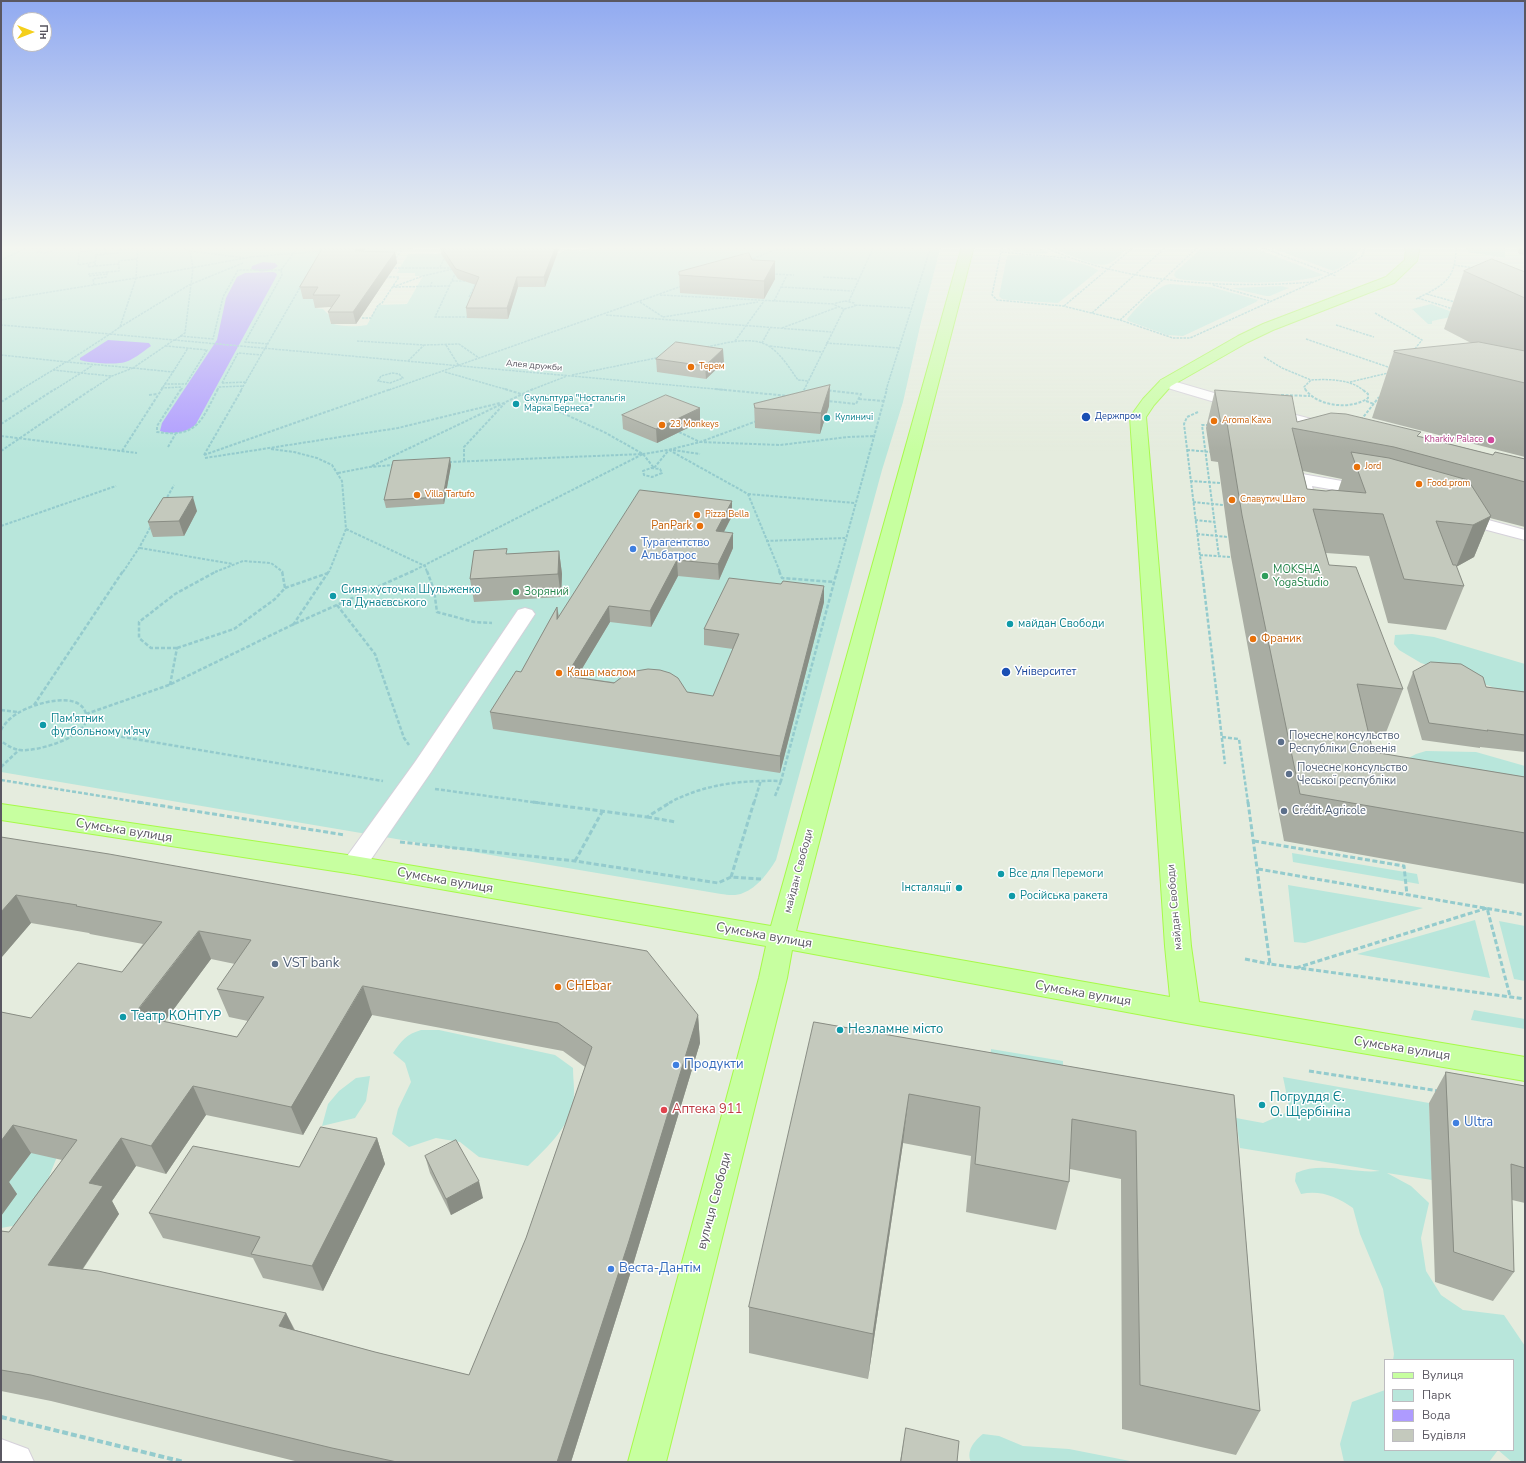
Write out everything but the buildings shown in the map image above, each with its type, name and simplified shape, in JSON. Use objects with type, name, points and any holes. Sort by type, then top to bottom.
[{"type":"main road","name":"майдан Свободи","points":[[781,939],[950,314]]},
{"type":"main road","name":"майдан Свободи","points":[[1186,1012],[1178,946],[1138,417],[1148,402],[1166,384],[1243,339],[1303,314]]},
{"type":"main road","name":"Сумська вулиця","points":[[1,812],[354,865],[781,939],[1186,1012],[1525,1069]]},
{"type":"main road","name":"вулиця Свободи","points":[[647,1462],[773,978],[781,939]]},
{"type":"street","points":[[1166,384],[1240,405],[1348,432]]},
{"type":"street","points":[[1311,520],[1302,479],[1354,487],[1387,496]]},
{"type":"street","points":[[1442,512],[1525,535]]},
{"type":"street","points":[[354,865],[423,767],[521,620]]},
{"type":"street","points":[[1,1458],[15,1462]]},
{"type":"path","points":[[120,327],[124,314]]},
{"type":"path","points":[[1,402],[141,314]]},
{"type":"path","points":[[1,451],[112,376],[134,368],[185,333],[187,314]]},
{"type":"path","points":[[180,336],[213,339],[219,314]]},
{"type":"path","points":[[260,314],[245,342],[269,344]]},
{"type":"path","points":[[285,314],[204,455],[603,315],[831,332]]},
{"type":"path","points":[[362,318],[371,318],[373,314]]},
{"type":"path","points":[[436,314],[435,317],[468,316],[468,314]]},
{"type":"path","points":[[659,314],[666,319]]},
{"type":"path","points":[[663,317],[680,314]]},
{"type":"path","points":[[735,341],[754,314]]},
{"type":"path","points":[[780,329],[821,314]]},
{"type":"path","points":[[800,397],[841,314]]},
{"type":"path","points":[[775,796],[781,781],[883,401],[909,314]]},
{"type":"path","points":[[1097,314],[1120,320],[1173,338],[1192,337],[1243,314]]},
{"type":"path","points":[[1120,320],[1126,314]]},
{"type":"path","points":[[1377,314],[1422,340],[1413,352]]},
{"type":"path","name":"Алея дружби","points":[[1,325],[792,397]]},
{"type":"path","points":[[1336,325],[1374,337]]},
{"type":"path","points":[[762,343],[770,328]]},
{"type":"path","points":[[1192,337],[1197,339]]},
{"type":"path","points":[[1306,339],[1391,369]]},
{"type":"path","points":[[358,341],[425,345],[459,344],[479,358]]},
{"type":"path","points":[[705,348],[735,341],[762,343],[770,346],[822,352]]},
{"type":"path","points":[[826,343],[900,348]]},
{"type":"path","points":[[408,362],[425,345]]},
{"type":"path","points":[[446,345],[459,366]]},
{"type":"path","points":[[164,384],[186,384],[207,350],[166,346]]},
{"type":"path","points":[[770,346],[798,380],[808,381]]},
{"type":"path","points":[[122,451],[157,394],[188,348]]},
{"type":"path","points":[[246,382],[222,382],[238,353],[262,354]]},
{"type":"path","points":[[1,355],[172,372]]},
{"type":"path","points":[[369,467],[521,394],[568,376],[667,356]]},
{"type":"path","points":[[1264,357],[1282,368],[1311,380],[1329,379],[1358,386],[1368,394],[1366,401]]},
{"type":"path","points":[[1,424],[94,365]]},
{"type":"path","points":[[53,370],[112,376]]},
{"type":"path","points":[[444,372],[521,394],[606,433],[643,454],[654,468],[662,470],[662,474],[652,477],[642,474],[645,469],[654,468],[668,450]]},
{"type":"path","points":[[1349,383],[1392,373]]},
{"type":"path","points":[[397,382],[401,380],[402,377],[396,374],[384,375],[378,379],[382,383],[397,382],[404,385]]},
{"type":"path","points":[[1310,396],[1305,391],[1304,387],[1311,380]]},
{"type":"path","points":[[161,388],[183,388],[156,428],[157,432],[176,433],[187,432],[195,428],[220,387],[244,386]]},
{"type":"path","points":[[824,390],[861,394],[856,404],[819,400],[821,395],[824,390]]},
{"type":"path","points":[[802,393],[808,394]]},
{"type":"path","points":[[1361,421],[1382,393]]},
{"type":"path","points":[[149,395],[157,394]]},
{"type":"path","points":[[815,394],[821,395]]},
{"type":"path","points":[[1280,395],[1310,396],[1328,403],[1339,405],[1355,404],[1366,401],[1374,404]]},
{"type":"path","points":[[859,399],[883,401]]},
{"type":"path","points":[[205,458],[398,428],[506,401]]},
{"type":"path","points":[[464,461],[464,447],[506,401]]},
{"type":"path","points":[[448,462],[643,454],[668,450],[700,442],[758,420]]},
{"type":"path","points":[[1184,424],[1225,764]]},
{"type":"path","points":[[1216,426],[1202,425],[1220,556]]},
{"type":"path","points":[[679,432],[700,442],[780,445],[848,437],[874,436]]},
{"type":"path","points":[[168,447],[176,433]]},
{"type":"path","points":[[1,436],[137,453]]},
{"type":"path","points":[[267,448],[294,452],[317,458],[332,465],[342,481],[346,528],[328,573],[292,625]]},
{"type":"path","points":[[668,450],[700,454]]},
{"type":"path","points":[[668,450],[748,494],[856,503]]},
{"type":"path","points":[[1187,450],[1216,453]]},
{"type":"path","points":[[86,714],[170,685],[292,625],[425,566],[643,454]]},
{"type":"path","points":[[338,473],[369,467],[401,465]]},
{"type":"path","points":[[1190,481],[1220,483]]},
{"type":"path","points":[[162,506],[174,484]]},
{"type":"path","points":[[1,526],[116,486]]},
{"type":"path","points":[[748,494],[782,578],[834,582]]},
{"type":"path","points":[[1193,502],[1223,505]]},
{"type":"path","points":[[34,705],[139,548],[154,520]]},
{"type":"path","points":[[1195,520],[1215,522]]},
{"type":"path","points":[[346,528],[425,566],[434,590],[437,612],[474,622],[521,620]]},
{"type":"path","points":[[1197,534],[1228,536]]},
{"type":"path","points":[[766,541],[845,538]]},
{"type":"path","points":[[139,548],[234,564]]},
{"type":"path","points":[[1200,555],[1231,557]]},
{"type":"path","points":[[285,588],[284,572],[271,563],[243,560],[221,569],[176,594],[139,622],[139,638],[151,648],[177,648],[234,629],[275,599],[285,588],[328,573]]},
{"type":"path","points":[[800,580],[801,575]]},
{"type":"path","points":[[337,605],[375,654],[404,738],[423,767]]},
{"type":"path","points":[[170,685],[177,648]]},
{"type":"path","points":[[1,730],[4,725],[18,713],[34,705],[61,700],[80,705],[86,710],[83,725],[66,740],[39,749],[19,750],[5,745],[1,741]]},
{"type":"path","points":[[1,710],[18,713]]},
{"type":"path","points":[[1222,737],[1239,740],[1270,964]]},
{"type":"path","points":[[1,767],[19,750]]},
{"type":"path","points":[[1,780],[373,840],[575,862],[718,883],[731,877],[761,879]]},
{"type":"path","points":[[717,785],[761,780],[781,781]]},
{"type":"path","points":[[731,877],[761,780]]},
{"type":"path","points":[[575,862],[602,812]]},
{"type":"path","points":[[647,817],[676,822]]},
{"type":"path","points":[[1254,841],[1404,866],[1407,895]]},
{"type":"path","points":[[1258,869],[1525,915]]},
{"type":"path","points":[[1294,968],[1487,908]]},
{"type":"path","points":[[1487,908],[1510,996]]},
{"type":"path","points":[[1245,959],[1294,968],[1525,999]]},
{"type":"path","points":[[1308,1071],[1448,1092]]},
{"type":"path","points":[[1,1417],[184,1462]]},
{"type":"green space","points":[[1,314],[328,314],[330,316],[330,323],[353,326],[367,325],[373,314],[923,314],[903,402],[882,470],[776,860],[766,875],[758,883],[741,894],[724,894],[1,772]]},
{"type":"green space","points":[[1131,314],[1230,314],[1183,336],[1167,335],[1128,321],[1127,319]]},
{"type":"green space","points":[[1418,314],[1460,315],[1432,321],[1432,324],[1428,324]]},
{"type":"green space","points":[[1412,634],[1434,637],[1525,664],[1525,698],[1421,663],[1399,650],[1394,644],[1395,635]]},
{"type":"green space","points":[[1426,751],[1476,752],[1525,766],[1525,795],[1405,760]]},
{"type":"green space","points":[[1292,853],[1417,874],[1419,884],[1293,862]]},
{"type":"green space","points":[[1288,885],[1423,908],[1305,943],[1294,942]]},
{"type":"green space","points":[[1475,920],[1490,978],[1357,954]]},
{"type":"green space","points":[[1499,921],[1525,926],[1525,981],[1514,979]]},
{"type":"green space","points":[[1474,1010],[1525,1019],[1525,1029],[1471,1020]]},
{"type":"green space","points":[[421,1030],[439,1030],[555,1055],[573,1068],[574,1092],[570,1114],[558,1134],[528,1166],[479,1157],[460,1142],[436,1138],[409,1147],[392,1134],[398,1109],[411,1082],[405,1063],[393,1053],[405,1038]]},
{"type":"green space","points":[[991,1049],[1063,1061],[1063,1080],[990,1068]]},
{"type":"green space","points":[[370,1076],[366,1101],[355,1118],[322,1126],[328,1104],[339,1091],[356,1078]]},
{"type":"green space","points":[[1283,1077],[1429,1103],[1432,1180],[1387,1173],[1411,1186],[1429,1203],[1421,1238],[1426,1271],[1441,1295],[1463,1310],[1504,1315],[1525,1346],[1525,1462],[1512,1462],[1499,1451],[1514,1451],[1514,1359],[1393,1359],[1394,1354],[1383,1289],[1360,1234],[1353,1208],[1328,1195],[1315,1193],[1301,1194],[1295,1181],[1296,1173],[1316,1168],[1380,1171],[1240,1148],[1236,1118],[1263,1123],[1290,1111]]},
{"type":"green space","points":[[1,1124],[62,1144],[47,1182],[47,1220],[1,1228]]},
{"type":"green space","points":[[1384,1390],[1384,1451],[1497,1451],[1489,1462],[1344,1462],[1340,1444],[1352,1402]]},
{"type":"green space","points":[[983,1434],[999,1436],[1023,1446],[1069,1449],[1135,1462],[971,1462],[970,1450]]},
{"type":"water","points":[[223,314],[256,314],[196,424],[193,427],[179,432],[169,433],[160,431],[162,423],[217,340]]},
{"type":"water","points":[[108,340],[149,343],[151,346],[138,356],[122,363],[99,363],[80,360],[80,358]]},
{"type":"place","name":"Терем","points":[[691,367]]},
{"type":"place","name":"Скульптура \"Ностальгія Марка Бернеса\"","points":[[516,404]]},
{"type":"place","name":"Держпром","points":[[1086,417]]},
{"type":"place","name":"Кулиничі","points":[[827,418]]},
{"type":"place","name":"Aroma Kava","points":[[1214,421]]},
{"type":"place","name":"23 Monkeys","points":[[662,425]]},
{"type":"place","name":"Kharkiv Palace","points":[[1491,440]]},
{"type":"place","name":"Jord","points":[[1357,467]]},
{"type":"place","name":"Food.prom","points":[[1419,484]]},
{"type":"place","name":"Villa Tartufo","points":[[417,495]]},
{"type":"place","name":"Славутич Шато","points":[[1232,500]]},
{"type":"place","name":"Pizza Bella","points":[[697,515]]},
{"type":"place","name":"PanPark","points":[[700,526]]},
{"type":"place","name":"Турагентство Альбатрос","points":[[633,549]]},
{"type":"place","name":"MOKSHA YogaStudio","points":[[1265,576]]},
{"type":"place","name":"Зоряний","points":[[516,592]]},
{"type":"place","name":"Синя хусточка Шульженко та Дунаєвського","points":[[333,596]]},
{"type":"place","name":"майдан Свободи","points":[[1010,624]]},
{"type":"place","name":"Франик","points":[[1253,639]]},
{"type":"place","name":"Університет","points":[[1006,672]]},
{"type":"place","name":"Каша маслом","points":[[559,673]]},
{"type":"place","name":"Пам'ятник футбольному м'ячу","points":[[43,725]]},
{"type":"place","name":"Почесне консульство Республіки Словенія","points":[[1281,742]]},
{"type":"place","name":"Почесне консульство Чеської республіки","points":[[1289,774]]},
{"type":"place","name":"Crédit Agricole","points":[[1284,811]]},
{"type":"place","name":"Все для Перемоги","points":[[1001,874]]},
{"type":"place","name":"Інсталяції","points":[[959,888]]},
{"type":"place","name":"Російська ракета","points":[[1012,896]]},
{"type":"place","name":"VST bank","points":[[275,964]]},
{"type":"place","name":"CHEbar","points":[[558,987]]},
{"type":"place","name":"Театр КОНТУР","points":[[123,1017]]},
{"type":"place","name":"Незламне місто","points":[[840,1030]]},
{"type":"place","name":"Продукти","points":[[676,1065]]},
{"type":"place","name":"Погруддя Є. О. Щербініна","points":[[1262,1105]]},
{"type":"place","name":"Аптека 911","points":[[664,1110]]},
{"type":"place","name":"Ultra","points":[[1456,1123]]},
{"type":"place","name":"Веста-Дантім","points":[[611,1269]]}]
